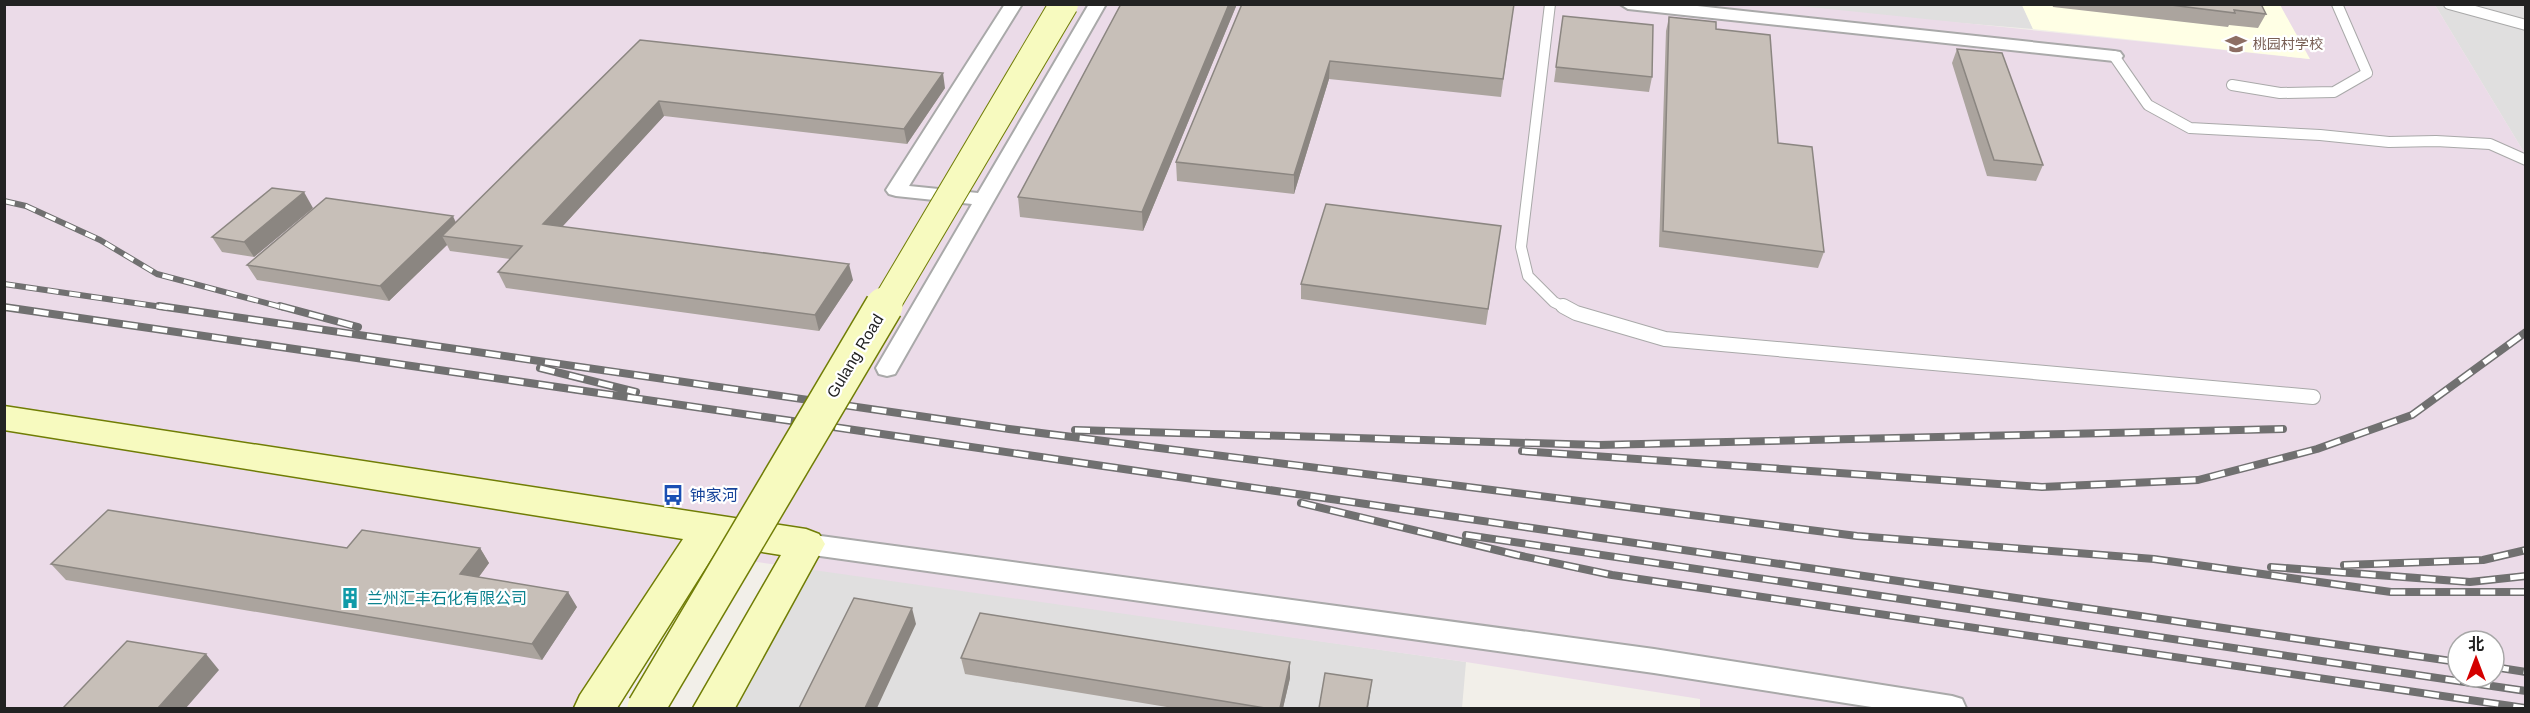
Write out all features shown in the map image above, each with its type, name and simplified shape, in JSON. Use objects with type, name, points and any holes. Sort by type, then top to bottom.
[{"type":"street","points":[[986,200],[896,190],[1014,4]]},
{"type":"street","name":"Gulang Road","points":[[646,708],[1064,4]]},
{"type":"street","points":[[887,368],[1098,4]]},
{"type":"street","points":[[1628,4],[2114,56]]},
{"type":"street","points":[[4,418],[806,544],[1654,662],[1952,708]]},
{"type":"street","points":[[595,708],[710,529]]},
{"type":"street","points":[[714,708],[806,544]]},
{"type":"lane","points":[[1550,4],[1521,247],[1528,276],[1554,302],[1576,313],[1665,339],[2313,397]]},
{"type":"lane","points":[[2232,85],[2280,93],[2334,92],[2367,73],[2337,4]]},
{"type":"lane","points":[[2449,4],[2526,25]]},
{"type":"lane","points":[[2114,56],[2148,105],[2190,128],[2320,135],[2389,142],[2436,141],[2490,144],[2526,160]]},
{"type":"shaded area","points":[[1781,4],[2309,59],[2280,5],[2435,5],[2525,154],[2525,708],[1700,708],[1700,699],[1466,662],[678,551],[577,708],[5,708],[4,5]]},
{"type":"shaded area","points":[[1781,5],[2022,5],[2033,29],[1865,15]]},
{"type":"shaded area","name":"桃园村学校","points":[[2022,5],[2280,5],[2310,59],[2033,29]]},
{"type":"shaded area","points":[[2435,5],[2525,5],[2525,154]]},
{"type":"shaded area","points":[[789,565],[1466,662],[1462,708],[713,708]]},
{"type":"building","points":[[1121,4],[1229,4],[1142,212],[1018,197]]},
{"type":"building","points":[[1242,4],[1514,4],[1503,79],[1330,61],[1294,175],[1176,162]]},
{"type":"building","points":[[2163,4],[2261,4],[2266,14],[2234,10],[2235,13]]},
{"type":"building","points":[[1563,16],[1653,25],[1652,77],[1556,67]]},
{"type":"building","points":[[1669,17],[1716,22],[1716,29],[1770,35],[1778,143],[1812,147],[1824,252],[1663,231]]},
{"type":"building","points":[[640,40],[943,73],[904,129],[659,101],[543,224],[849,264],[815,315],[498,272],[522,246],[442,236]]},
{"type":"building","points":[[1957,49],[2002,53],[2043,165],[1994,160]]},
{"type":"building","points":[[272,188],[304,192],[244,242],[212,237]]},
{"type":"building","points":[[326,198],[453,216],[380,286],[247,265]]},
{"type":"building","points":[[1326,204],[1501,226],[1488,309],[1301,284]]},
{"type":"building","name":"兰州汇丰石化有限公司","points":[[108,510],[347,548],[362,530],[480,548],[460,574],[568,592],[532,644],[51,564]]},
{"type":"building","points":[[854,598],[912,608],[865,708],[799,708]]},
{"type":"building","points":[[980,613],[1290,662],[1280,708],[1265,708],[961,658]]},
{"type":"building","points":[[127,641],[206,654],[158,708],[63,708]]},
{"type":"building","points":[[1325,673],[1372,680],[1367,708],[1319,708]]},
{"type":"railway","points":[[4,201],[26,206],[100,240],[157,274],[285,308]]},
{"type":"railway","points":[[4,284],[169,308]]},
{"type":"railway","points":[[159,306],[1009,429],[1857,536],[2154,559],[2391,592],[2526,592]]},
{"type":"railway","points":[[280,306],[358,327]]},
{"type":"railway","points":[[10,308],[4,307],[2446,660]]},
{"type":"railway","points":[[1522,451],[2042,487],[2198,480],[2317,449],[2412,415],[2526,332]]},
{"type":"railway","points":[[540,368],[636,392]]},
{"type":"railway","points":[[1075,430],[1599,445],[2283,429]]},
{"type":"railway","points":[[1301,503],[1517,555],[1612,575],[2525,708]]},
{"type":"railway","points":[[1466,535],[2526,691]]},
{"type":"railway","points":[[2344,565],[2483,560],[2526,550]]},
{"type":"railway","points":[[2271,567],[2470,582],[2526,576]]},
{"type":"railway","points":[[2506,669],[2526,672]]},
{"type":"place","name":"桃园村学校","points":[[2236,44]]},
{"type":"place","name":"钟家河","points":[[673,495]]},
{"type":"place","name":"兰州汇丰石化有限公司","points":[[350,598]]}]
